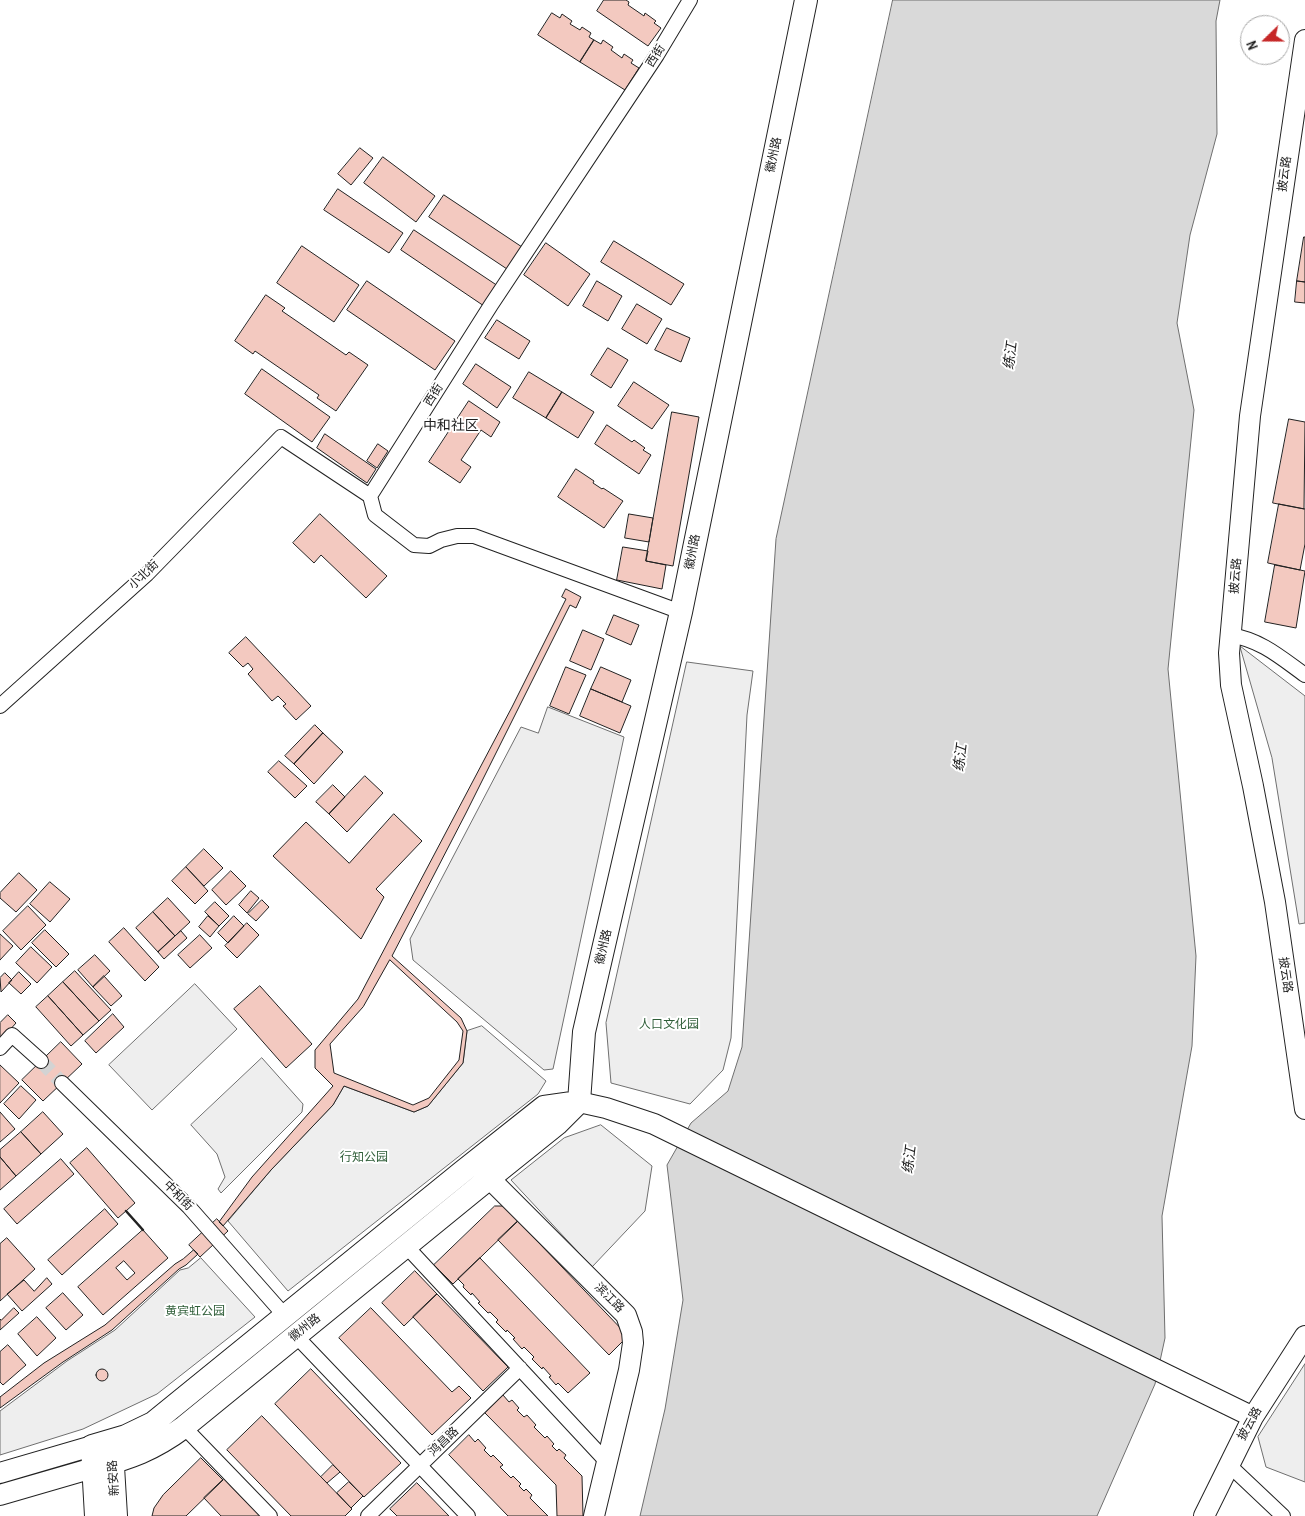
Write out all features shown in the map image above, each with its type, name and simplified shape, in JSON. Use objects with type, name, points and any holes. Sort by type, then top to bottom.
[{"type":"main road","name":"徽州路","points":[[102,1454],[126,1436],[153,1424],[406,1246],[557,1124],[579,1102],[584,1032],[681,612],[806,0]]},
{"type":"main road","name":"徽州路","points":[[102,1454],[149,1450],[164,1442],[184,1427],[291,1326],[462,1172],[544,1107],[579,1102]]},
{"type":"main road","name":"新安路","points":[[96,1516],[102,1454]]},
{"type":"main road","name":"新安路","points":[[102,1454],[116,1516]]},
{"type":"street","name":"西街","points":[[370,496],[496,297],[657,55],[690,0]]},
{"type":"street","name":"披云路","points":[[1305,40],[1250,416],[1229,661],[1231,685],[1275,902],[1305,1108]]},
{"type":"street","name":"小北街","points":[[0,706],[147,574],[281,436],[370,496]]},
{"type":"street","points":[[370,496],[375,515],[414,545],[423,547],[457,536],[474,536],[681,612]]},
{"type":"street","points":[[1230,636],[1253,640],[1265,646],[1305,675]]},
{"type":"street","points":[[0,1048],[12,1035],[41,1061]]},
{"type":"street","name":"中和街","points":[[62,1083],[189,1207],[291,1326],[468,1516]]},
{"type":"street","points":[[579,1102],[606,1108],[654,1124],[1253,1417]]},
{"type":"street","name":"滨江路","points":[[489,1178],[626,1315],[630,1324],[633,1344],[629,1370],[594,1516]]},
{"type":"street","points":[[406,1246],[607,1462]]},
{"type":"street","name":"披云路","points":[[1204,1516],[1253,1417],[1305,1336]]},
{"type":"street","name":"鸿昌路","points":[[368,1516],[520,1368]]},
{"type":"street","points":[[184,1427],[270,1516]]},
{"type":"street","name":"徽州路","points":[[0,1473],[102,1454]]},
{"type":"street","name":"徽州路","points":[[0,1495],[102,1454]]},
{"type":"street","points":[[1229,1465],[1283,1516]]},
{"type":"green space","points":[[1240,646],[1305,696],[1305,923],[1299,924],[1272,758]]},
{"type":"green space","name":"人口文化园","points":[[687,662],[753,671],[747,715],[731,1038],[723,1070],[690,1104],[611,1083],[606,1023]]},
{"type":"green space","points":[[195,984],[237,1029],[152,1110],[109,1065]]},
{"type":"green space","name":"行知公园","points":[[482,1026],[546,1081],[538,1094],[288,1291],[228,1221],[271,1170],[333,1105],[344,1086],[414,1112],[428,1106],[463,1063],[467,1031]]},
{"type":"green space","points":[[262,1058],[303,1104],[302,1112],[221,1193],[218,1189],[225,1177],[217,1154],[191,1125]]},
{"type":"green space","points":[[601,1125],[652,1166],[645,1211],[592,1267],[511,1180],[564,1138]]},
{"type":"green space","name":"黄宾虹公园","points":[[201,1258],[255,1317],[157,1394],[83,1429],[0,1455],[0,1411],[67,1361],[115,1330],[180,1270],[188,1268]]},
{"type":"green space","points":[[1305,1364],[1305,1482],[1266,1467],[1258,1437]]},
{"type":"shaded area","points":[[548,707],[624,737],[553,1069],[544,1070],[413,960],[410,939],[521,727],[538,733]]},
{"type":"water","name":"练江","points":[[893,0],[1220,0],[1216,21],[1217,134],[1190,235],[1177,323],[1194,410],[1168,669],[1196,956],[1192,1046],[1162,1216],[1165,1338],[1155,1384],[1097,1516],[640,1516],[665,1409],[683,1300],[667,1165],[691,1123],[728,1091],[742,1047],[776,539]]},
{"type":"building","points":[[604,0],[626,0],[629,2],[628,5],[644,16],[645,13],[656,21],[654,23],[661,28],[648,46],[597,11]]},
{"type":"building","points":[[552,13],[560,18],[562,14],[572,21],[570,24],[580,30],[582,27],[591,33],[589,37],[594,40],[580,62],[538,35]]},
{"type":"building","points":[[594,40],[601,44],[603,40],[613,47],[611,50],[622,58],[624,54],[633,60],[631,63],[639,68],[625,90],[580,62]]},
{"type":"building","points":[[360,148],[373,158],[351,185],[338,174]]},
{"type":"building","points":[[383,157],[435,196],[416,222],[364,183]]},
{"type":"building","points":[[338,189],[403,233],[389,253],[324,210]]},
{"type":"building","points":[[444,195],[522,247],[507,269],[429,217]]},
{"type":"building","points":[[414,230],[498,286],[484,306],[401,250]]},
{"type":"building","points":[[1305,237],[1305,282],[1297,281]]},
{"type":"building","points":[[614,241],[684,284],[671,305],[601,262]]},
{"type":"building","points":[[546,243],[590,274],[568,306],[524,275]]},
{"type":"building","points":[[302,246],[359,285],[334,322],[277,283]]},
{"type":"building","points":[[367,281],[455,341],[435,370],[347,310]]},
{"type":"building","points":[[597,281],[622,296],[608,321],[583,306]]},
{"type":"building","points":[[1297,281],[1305,282],[1305,303],[1295,302]]},
{"type":"building","points":[[266,295],[285,308],[282,311],[346,355],[349,352],[368,365],[336,411],[317,398],[319,395],[255,351],[253,354],[235,341]]},
{"type":"building","points":[[637,304],[662,319],[647,344],[622,329]]},
{"type":"building","points":[[497,320],[530,341],[519,359],[485,338]]},
{"type":"building","points":[[667,328],[690,338],[681,362],[655,350]]},
{"type":"building","points":[[608,348],[628,360],[611,388],[591,375]]},
{"type":"building","points":[[476,364],[511,387],[497,408],[463,384]]},
{"type":"building","points":[[262,369],[330,417],[312,442],[245,394]]},
{"type":"building","points":[[529,372],[562,392],[546,418],[513,398]]},
{"type":"building","points":[[634,382],[669,405],[652,429],[618,406]]},
{"type":"building","points":[[562,392],[594,412],[578,438],[546,418]]},
{"type":"building","points":[[469,401],[500,422],[491,437],[481,430],[461,460],[471,467],[460,483],[429,462]]},
{"type":"building","points":[[672,412],[699,417],[673,566],[646,561]]},
{"type":"building","points":[[1289,419],[1305,422],[1304,509],[1273,503]]},
{"type":"building","points":[[607,425],[632,442],[634,440],[645,448],[643,450],[651,455],[639,474],[595,444]]},
{"type":"building","points":[[325,434],[376,469],[367,483],[317,448]]},
{"type":"building","points":[[378,444],[388,451],[377,468],[367,461]]},
{"type":"building","points":[[576,469],[594,481],[593,483],[623,501],[604,528],[558,497]]},
{"type":"building","points":[[1279,504],[1305,509],[1305,544],[1300,570],[1268,563]]},
{"type":"building","points":[[320,514],[387,576],[366,598],[321,555],[314,563],[293,543]]},
{"type":"building","points":[[629,514],[653,518],[649,542],[625,538]]},
{"type":"building","points":[[623,547],[648,551],[646,561],[666,565],[662,589],[617,580]]},
{"type":"building","points":[[1275,565],[1305,571],[1296,628],[1265,622]]},
{"type":"building","points":[[566,589],[581,597],[576,608],[570,605],[392,956],[461,1018],[467,1031],[463,1063],[428,1106],[414,1112],[344,1086],[333,1105],[271,1170],[223,1226],[219,1222],[252,1177],[333,1086],[315,1068],[315,1050],[358,999],[512,707],[566,599],[562,597]],"holes":[[[390,960],[457,1022],[463,1031],[459,1060],[429,1098],[413,1105],[334,1073],[330,1044],[363,1007]]]},
{"type":"building","points":[[614,615],[639,625],[631,645],[606,634]]},
{"type":"building","points":[[583,630],[604,639],[591,670],[570,661]]},
{"type":"building","points":[[246,637],[311,706],[296,720],[283,706],[286,704],[278,696],[272,701],[248,674],[253,669],[248,663],[243,667],[229,653]]},
{"type":"building","points":[[566,667],[586,675],[569,714],[550,706]]},
{"type":"building","points":[[601,667],[631,680],[622,702],[591,689]]},
{"type":"building","points":[[591,689],[631,706],[620,733],[580,716]]},
{"type":"building","points":[[315,725],[323,733],[294,764],[285,756]]},
{"type":"building","points":[[323,733],[343,752],[314,784],[294,764]]},
{"type":"building","points":[[279,761],[307,786],[295,798],[268,772]]},
{"type":"building","points":[[365,776],[383,793],[347,832],[329,814]]},
{"type":"building","points":[[333,785],[345,797],[329,814],[316,802]]},
{"type":"building","points":[[394,814],[422,841],[376,889],[384,897],[361,939],[273,856],[306,822],[349,863]]},
{"type":"building","points":[[204,849],[223,868],[204,886],[186,867]]},
{"type":"building","points":[[186,867],[208,891],[195,904],[172,881]]},
{"type":"building","points":[[231,871],[246,886],[226,905],[212,890]]},
{"type":"building","points":[[19,873],[37,890],[16,912],[0,898],[0,893]]},
{"type":"building","points":[[50,882],[70,899],[50,922],[30,904]]},
{"type":"building","points":[[251,891],[259,898],[247,913],[239,905]]},
{"type":"building","points":[[168,898],[190,922],[175,936],[153,912]]},
{"type":"building","points":[[262,900],[269,907],[256,921],[248,914]]},
{"type":"building","points":[[215,902],[229,916],[219,926],[205,912]]},
{"type":"building","points":[[28,906],[46,925],[21,950],[3,931]]},
{"type":"building","points":[[153,912],[175,936],[158,952],[136,928]]},
{"type":"building","points":[[208,916],[219,926],[210,937],[199,927]]},
{"type":"building","points":[[234,916],[244,926],[228,943],[218,933]]},
{"type":"building","points":[[247,923],[259,935],[237,958],[225,946]]},
{"type":"building","points":[[124,928],[159,967],[145,981],[109,942]]},
{"type":"building","points":[[45,930],[69,954],[56,967],[32,943]]},
{"type":"building","points":[[181,931],[187,938],[164,959],[158,952]]},
{"type":"building","points":[[0,934],[13,946],[0,960]]},
{"type":"building","points":[[200,935],[212,948],[190,968],[178,955]]},
{"type":"building","points":[[31,947],[52,967],[37,983],[16,963]]},
{"type":"building","points":[[95,955],[110,971],[93,987],[78,970]]},
{"type":"building","points":[[75,971],[111,1010],[99,1021],[63,982]]},
{"type":"building","points":[[19,972],[31,984],[21,994],[9,983]]},
{"type":"building","points":[[5,973],[12,980],[1,992],[0,978]]},
{"type":"building","points":[[104,976],[122,996],[111,1006],[93,987]]},
{"type":"building","points":[[63,982],[99,1021],[83,1035],[48,996]]},
{"type":"building","points":[[260,986],[312,1044],[286,1068],[234,1009]]},
{"type":"building","points":[[48,996],[83,1035],[71,1046],[36,1007]]},
{"type":"building","points":[[113,1014],[124,1027],[96,1053],[85,1041]]},
{"type":"building","points":[[8,1015],[16,1023],[0,1041],[0,1023]]},
{"type":"building","points":[[61,1042],[82,1064],[43,1101],[22,1080]]},
{"type":"building","points":[[0,1065],[19,1083],[0,1103]]},
{"type":"building","points":[[21,1086],[36,1100],[19,1119],[4,1104]]},
{"type":"building","points":[[0,1112],[15,1129],[0,1142]]},
{"type":"building","points":[[43,1112],[63,1134],[41,1154],[21,1132]]},
{"type":"building","points":[[21,1132],[41,1154],[16,1176],[0,1157],[0,1150]]},
{"type":"building","points":[[87,1148],[135,1203],[118,1218],[70,1163]]},
{"type":"building","points":[[0,1157],[16,1176],[0,1190]]},
{"type":"building","points":[[61,1159],[74,1174],[17,1224],[4,1209]]},
{"type":"building","points":[[495,1206],[503,1206],[518,1221],[453,1284],[434,1265]]},
{"type":"building","points":[[105,1209],[118,1224],[62,1275],[48,1260]]},
{"type":"building","points":[[217,1219],[228,1231],[200,1257],[189,1245]]},
{"type":"building","points":[[518,1221],[628,1336],[609,1355],[498,1240]]},
{"type":"building","points":[[143,1230],[168,1258],[103,1315],[78,1287]],"holes":[[[124,1261],[135,1273],[127,1280],[116,1268]]]},
{"type":"building","points":[[7,1238],[35,1269],[0,1301],[0,1244]]},
{"type":"building","points":[[194,1250],[198,1254],[112,1330],[63,1362],[0,1408],[0,1397],[44,1363],[105,1325],[175,1264]]},
{"type":"building","points":[[480,1258],[590,1373],[568,1393],[558,1383],[556,1385],[543,1367],[542,1369],[532,1359],[534,1357],[524,1347],[522,1349],[513,1339],[515,1338],[496,1322],[498,1320],[478,1303],[480,1302],[472,1293],[471,1295],[463,1287],[464,1285],[458,1279]]},
{"type":"building","points":[[415,1271],[437,1294],[404,1326],[382,1303]]},
{"type":"building","points":[[47,1278],[52,1284],[22,1311],[7,1294],[24,1280],[34,1291]]},
{"type":"building","points":[[63,1293],[83,1315],[66,1330],[46,1308]]},
{"type":"building","points":[[437,1294],[508,1367],[483,1391],[413,1317]]},
{"type":"building","points":[[14,1308],[19,1313],[0,1330],[0,1319]]},
{"type":"building","points":[[371,1308],[452,1392],[459,1386],[471,1398],[432,1435],[339,1338]]},
{"type":"building","points":[[37,1317],[56,1338],[37,1356],[18,1334]]},
{"type":"building","points":[[8,1345],[26,1365],[3,1385],[0,1382],[0,1352]]},
{"type":"building","points":[[100,1369],[104,1369],[108,1375],[104,1381],[100,1381],[96,1377],[96,1373]]},
{"type":"building","points":[[311,1369],[401,1463],[364,1497],[275,1404]]},
{"type":"building","points":[[503,1395],[509,1402],[512,1400],[519,1408],[517,1410],[524,1417],[527,1415],[536,1425],[534,1427],[545,1438],[547,1436],[557,1451],[559,1449],[566,1455],[564,1458],[582,1476],[583,1516],[557,1516],[556,1485],[485,1413]]},
{"type":"building","points":[[262,1416],[352,1509],[345,1516],[291,1516],[227,1450]]},
{"type":"building","points":[[469,1435],[475,1442],[478,1439],[486,1448],[484,1450],[491,1457],[493,1455],[503,1465],[500,1467],[511,1478],[513,1476],[521,1484],[519,1486],[524,1491],[526,1489],[532,1495],[530,1498],[548,1516],[508,1516],[449,1455]]},
{"type":"building","points":[[201,1458],[223,1480],[186,1516],[152,1516],[154,1508],[163,1495]]},
{"type":"building","points":[[333,1465],[340,1472],[327,1483],[321,1477]]},
{"type":"building","points":[[224,1479],[260,1516],[221,1516],[204,1498]]},
{"type":"building","points":[[349,1482],[363,1496],[351,1508],[337,1493]]},
{"type":"building","points":[[417,1483],[449,1516],[397,1516],[390,1509]]},
{"type":"tunnel","points":[[41,1061],[62,1083]]},
{"type":"wall","points":[[126,1211],[143,1230]]},
{"type":"district","name":"中和社区","points":[[451,426]]}]
